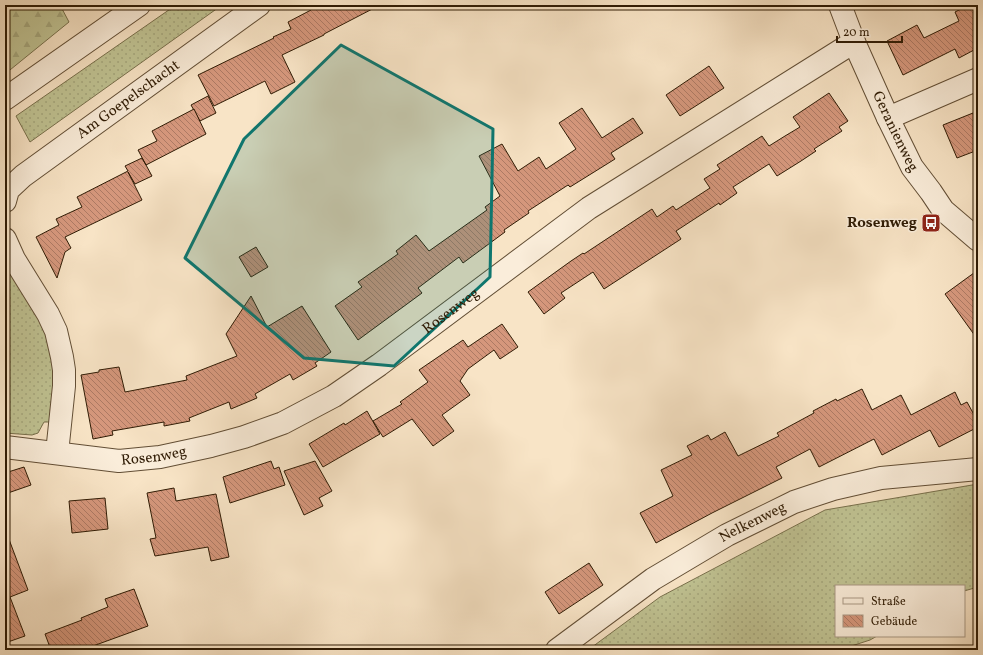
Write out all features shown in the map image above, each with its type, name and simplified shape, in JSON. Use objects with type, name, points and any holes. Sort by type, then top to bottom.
[{"type":"street","points":[[5,99],[139,5]]},
{"type":"street","name":"Am Goepelschacht","points":[[5,201],[8,190],[23,176],[259,5]]},
{"type":"street","name":"Geranienweg","points":[[840,5],[854,42],[912,167],[943,210],[978,240]]},
{"type":"street","name":"Rosenweg","points":[[5,447],[119,461],[160,456],[211,446],[283,423],[334,396],[589,208],[854,42]]},
{"type":"street","points":[[888,118],[978,79]]},
{"type":"street","points":[[5,239],[14,259],[48,314],[58,337],[64,370],[64,386],[57,453]]},
{"type":"street","name":"Nelkenweg","points":[[557,650],[653,579],[728,535],[794,502],[833,489],[880,478],[978,469]]},
{"type":"highlighted area","points":[[341,45],[493,129],[490,277],[394,366],[304,358],[185,258],[244,139]]},
{"type":"green space","points":[[5,5],[60,5],[69,22],[5,74]]},
{"type":"green space","points":[[176,5],[222,5],[30,142],[16,116]]},
{"type":"green space","points":[[5,246],[57,360],[55,422],[44,422],[38,433],[32,435],[5,433]]},
{"type":"green space","points":[[978,484],[978,587],[965,591],[965,585],[835,585],[835,637],[875,637],[839,650],[588,650],[660,597],[825,510]]},
{"type":"building","points":[[309,5],[380,5],[324,35],[282,55],[295,82],[271,94],[265,81],[214,106],[198,75],[291,29],[288,22],[311,10]]},
{"type":"building","points":[[969,5],[978,5],[978,59],[974,50],[959,58],[955,49],[903,75],[887,41],[917,25],[924,38],[959,21],[955,12]]},
{"type":"building","points":[[709,66],[724,88],[680,116],[666,95]]},
{"type":"building","points":[[829,93],[848,121],[839,127],[842,131],[814,149],[816,151],[801,161],[777,176],[769,164],[733,187],[737,193],[676,231],[681,239],[604,289],[593,272],[561,293],[565,298],[544,314],[528,292],[571,261],[652,209],[657,217],[673,206],[676,210],[710,188],[704,179],[720,169],[717,165],[762,136],[769,146],[800,127],[793,117]]},
{"type":"building","points":[[208,96],[216,113],[200,121],[191,105]]},
{"type":"building","points":[[582,108],[602,138],[633,118],[643,133],[611,153],[615,159],[570,187],[568,185],[528,211],[529,213],[504,230],[505,232],[463,263],[459,257],[418,288],[422,293],[358,340],[335,306],[362,287],[358,282],[398,254],[396,251],[416,235],[429,251],[487,210],[485,207],[500,196],[479,156],[502,144],[518,171],[539,157],[546,169],[576,149],[559,123]]},
{"type":"building","points":[[194,109],[206,134],[146,165],[138,150],[157,141],[152,131]]},
{"type":"building","points":[[973,113],[978,124],[978,150],[957,158],[943,125]]},
{"type":"building","points":[[142,158],[152,176],[135,184],[128,172],[142,200],[65,237],[71,248],[65,252],[57,278],[36,237],[59,225],[56,219],[82,207],[77,197],[128,171],[125,166]]},
{"type":"building","points":[[256,247],[268,267],[251,277],[239,257]]},
{"type":"building","points":[[978,270],[978,340],[945,294]]},
{"type":"building","points":[[251,296],[267,327],[302,306],[331,352],[315,363],[317,366],[293,380],[290,374],[255,394],[257,398],[231,409],[229,402],[189,418],[190,421],[164,426],[164,422],[112,431],[113,435],[93,439],[81,375],[119,367],[125,392],[187,380],[186,376],[237,356],[226,334]]},
{"type":"building","points":[[502,324],[518,347],[500,359],[494,350],[468,369],[460,381],[470,395],[442,415],[454,431],[433,446],[412,419],[383,437],[373,421],[402,404],[400,402],[428,382],[419,370],[463,340],[468,347]]},
{"type":"building","points":[[862,389],[872,410],[901,395],[911,415],[955,392],[961,405],[967,402],[978,422],[978,427],[939,447],[930,430],[882,455],[874,439],[819,467],[810,449],[776,467],[782,478],[656,543],[640,513],[673,496],[661,470],[692,455],[687,446],[708,435],[711,440],[725,432],[738,456],[779,436],[777,433],[814,413],[813,411],[836,399],[837,401]]},
{"type":"building","points":[[367,411],[380,434],[323,467],[309,444],[344,423],[345,425]]},
{"type":"building","points":[[271,461],[274,469],[279,467],[285,485],[230,503],[223,477]]},
{"type":"building","points":[[315,461],[332,491],[319,498],[323,506],[304,515],[284,471]]},
{"type":"building","points":[[24,467],[31,485],[5,494],[5,473]]},
{"type":"building","points":[[174,488],[176,501],[216,494],[229,557],[211,561],[208,547],[155,556],[150,539],[156,538],[147,493]]},
{"type":"building","points":[[105,498],[108,529],[72,533],[69,501]]},
{"type":"building","points":[[5,534],[7,534],[28,590],[10,597],[25,636],[5,643]]},
{"type":"building","points":[[589,563],[603,585],[559,614],[545,592]]},
{"type":"building","points":[[134,589],[148,626],[82,650],[51,650],[45,634],[82,620],[81,618],[108,607],[105,599]]},
{"type":"place","name":"Rosenweg","points":[[931,223]]}]
